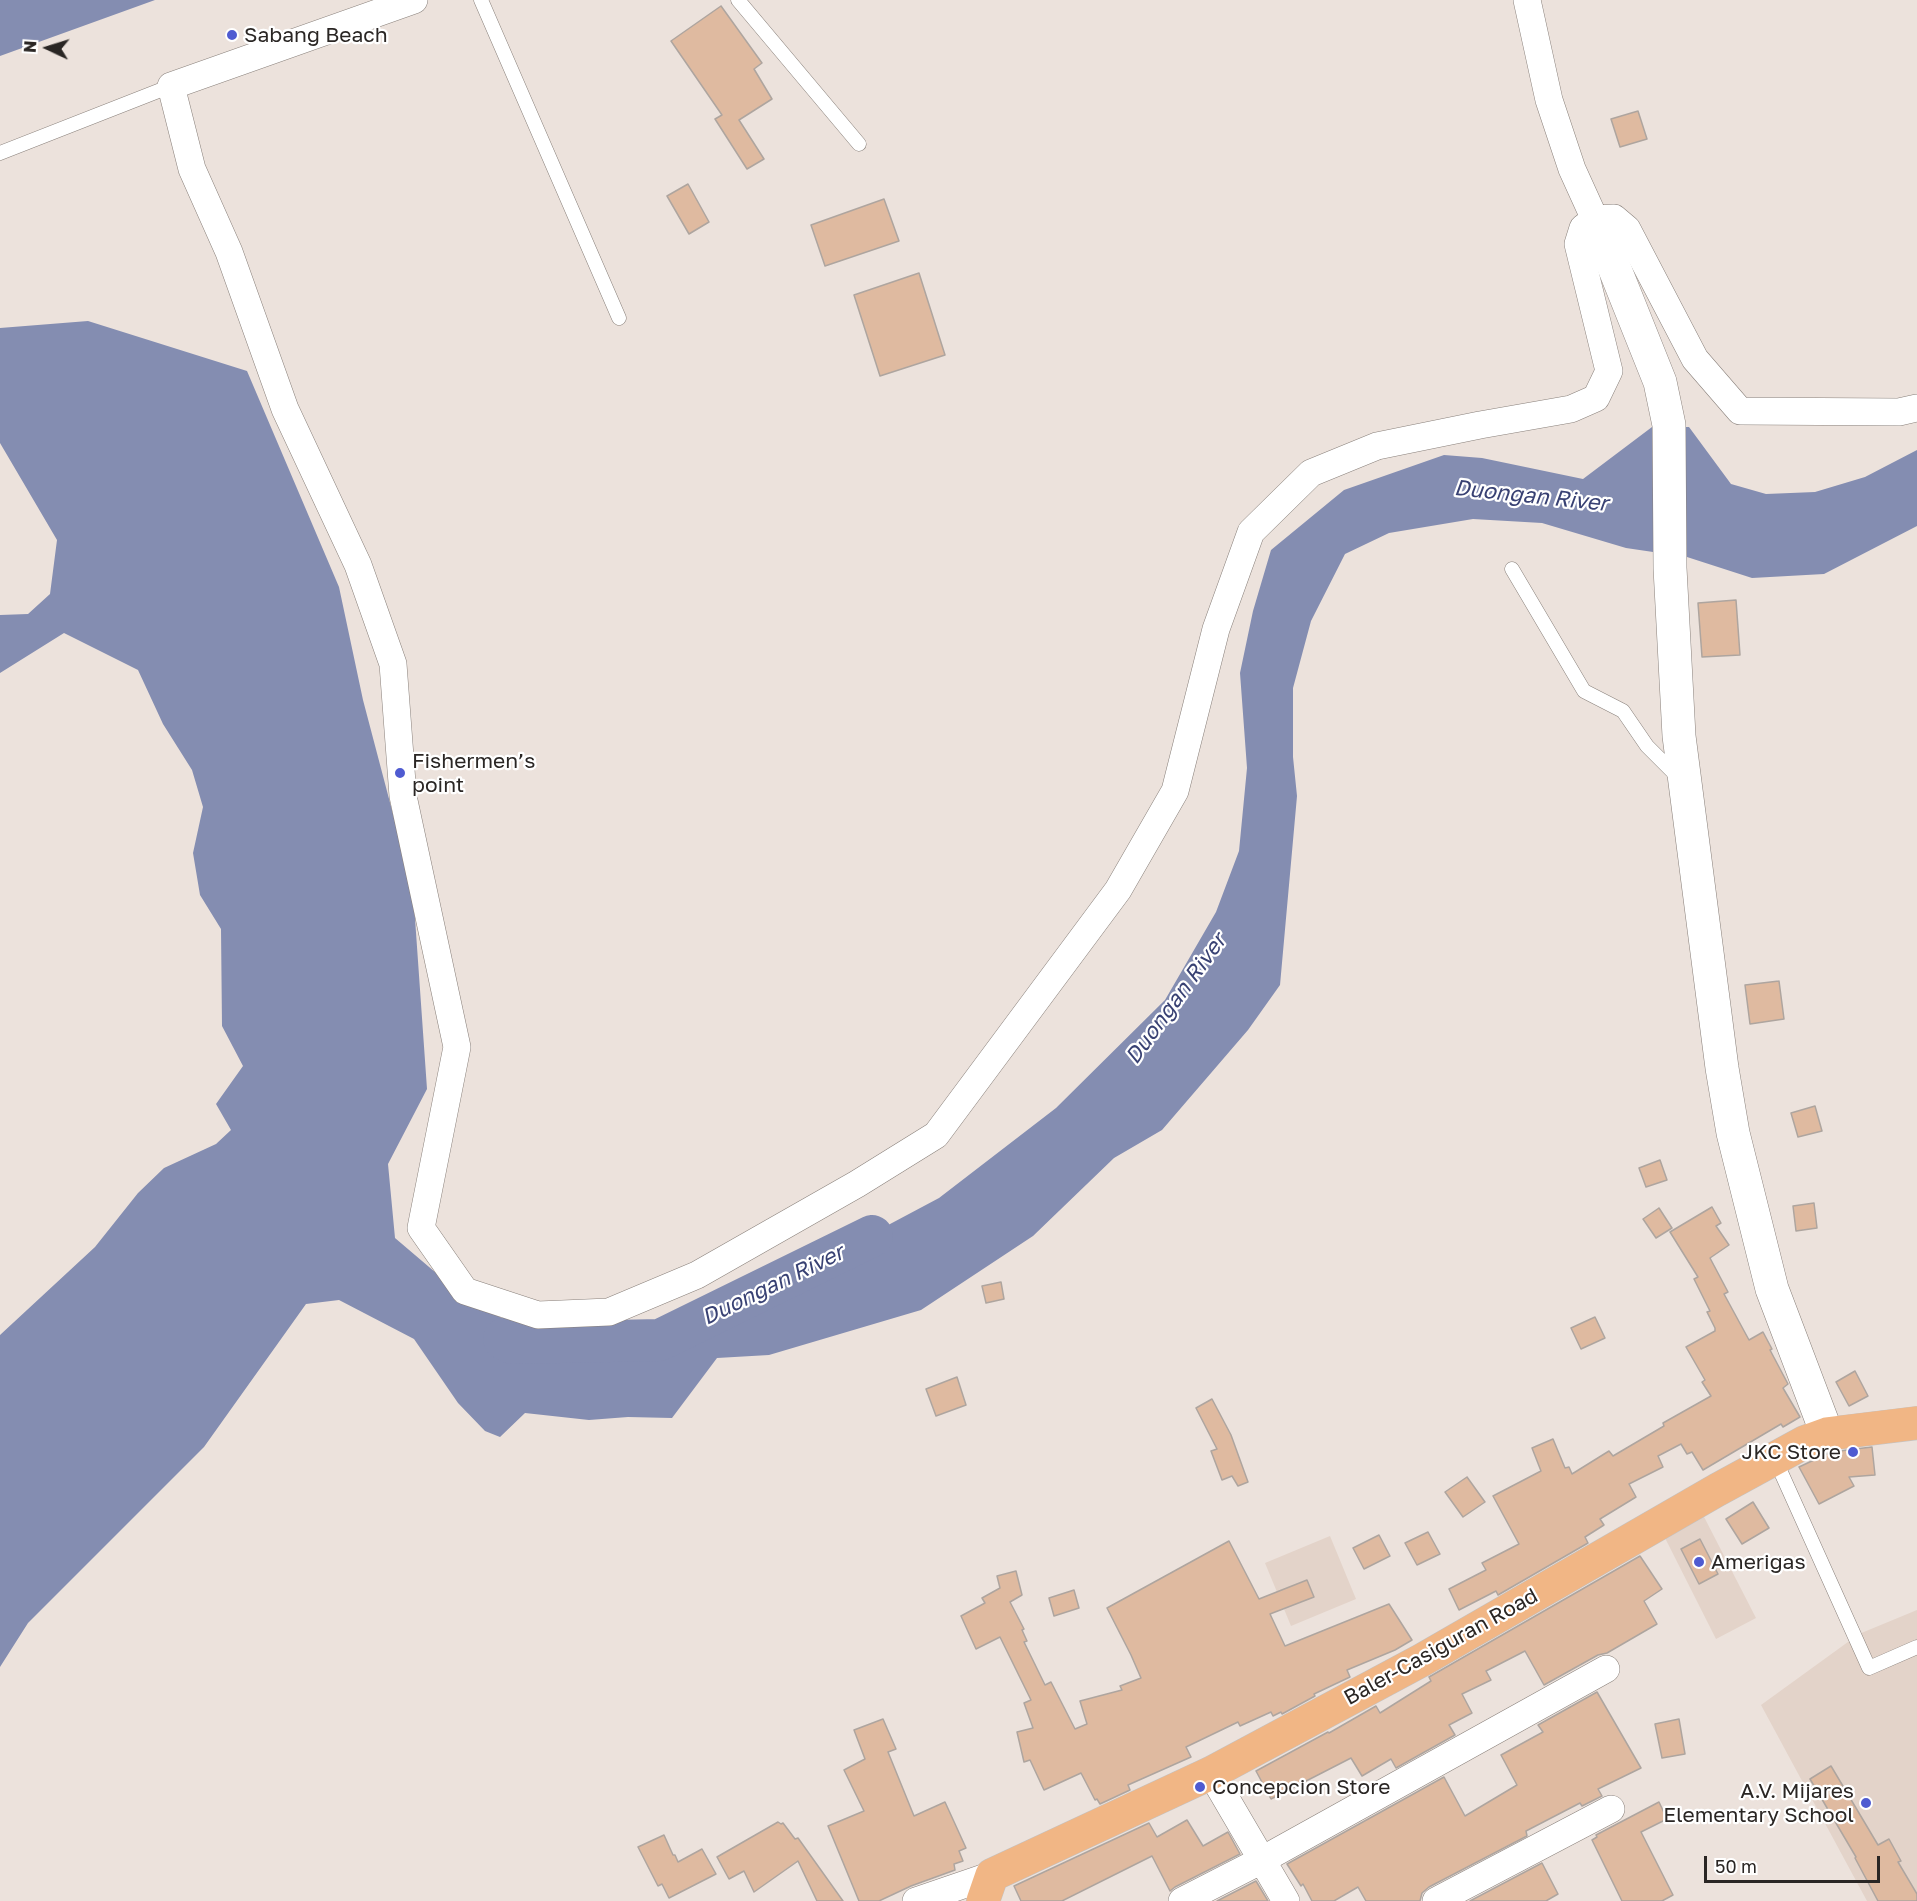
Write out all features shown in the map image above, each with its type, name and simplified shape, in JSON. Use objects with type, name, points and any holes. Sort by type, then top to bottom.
[{"type":"main road","name":"Baler-Casiguran Road","points":[[988,1888],[1211,1773],[1422,1660],[1717,1490],[1805,1442],[1827,1434],[1917,1423]]},
{"type":"street","points":[[414,0],[171,86],[192,169],[229,252],[285,408],[358,565],[393,664],[403,796],[457,1047],[421,1228],[465,1292],[538,1315],[609,1312],[697,1275],[857,1185],[936,1135],[1118,890],[1175,791],[1216,629],[1251,532],[1311,473],[1377,446],[1571,409],[1596,398],[1609,371],[1578,244],[1583,228],[1600,230],[1614,218],[1627,229],[1695,359],[1740,411],[1899,412],[1917,408]]},
{"type":"street","points":[[1527,0],[1550,100],[1572,170],[1600,230],[1659,382],[1669,425],[1670,568],[1679,736],[1732,1133],[1772,1289],[1827,1434]]},
{"type":"street","points":[[1182,1901],[1262,1860],[1606,1669]]},
{"type":"street","points":[[1211,1773],[1286,1901]]},
{"type":"street","points":[[1436,1901],[1611,1809]]},
{"type":"street","points":[[916,1901],[988,1888]]},
{"type":"lane","points":[[481,0],[619,318]]},
{"type":"lane","points":[[738,0],[860,144]]},
{"type":"lane","points":[[0,153],[171,86]]},
{"type":"lane","points":[[1512,569],[1584,691],[1623,711],[1647,746],[1685,784]]},
{"type":"lane","points":[[1775,1459],[1869,1668],[1917,1647]]},
{"type":"shaded area","points":[[1700,1509],[1756,1618],[1716,1639],[1661,1530]]},
{"type":"shaded area","points":[[1330,1536],[1356,1599],[1291,1626],[1265,1563]]},
{"type":"shaded area","name":"A.V. Mijares Elementary School","points":[[1917,1610],[1917,1901],[1867,1901],[1761,1705],[1859,1634]]},
{"type":"water","points":[[0,0],[155,0],[0,56]]},
{"type":"water","points":[[88,321],[247,371],[339,587],[363,700],[413,890],[427,1089],[388,1164],[395,1238],[469,1301],[539,1337],[581,1347],[649,1342],[740,1308],[828,1257],[939,1198],[1056,1108],[1165,1000],[1216,912],[1239,851],[1247,768],[1240,673],[1253,611],[1271,550],[1344,490],[1444,455],[1482,458],[1583,479],[1652,427],[1689,427],[1731,484],[1766,494],[1815,492],[1865,477],[1917,450],[1917,526],[1824,574],[1752,578],[1687,557],[1626,548],[1542,523],[1473,519],[1389,533],[1345,554],[1311,621],[1293,688],[1293,757],[1297,796],[1280,985],[1248,1030],[1162,1130],[1114,1158],[1033,1236],[921,1310],[769,1355],[717,1358],[672,1418],[628,1417],[589,1420],[525,1413],[500,1437],[485,1431],[458,1403],[414,1339],[339,1300],[306,1304],[204,1447],[28,1623],[0,1667],[0,1335],[95,1247],[138,1193],[164,1168],[216,1144],[231,1130],[216,1104],[243,1066],[222,1026],[221,929],[200,895],[193,853],[203,807],[192,770],[163,724],[138,670],[64,633],[0,673],[0,615],[28,614],[50,594],[57,540],[0,443],[0,328]]},
{"type":"building","points":[[721,6],[762,63],[754,69],[772,99],[739,120],[764,159],[747,169],[715,119],[722,115],[671,41]]},
{"type":"building","points":[[1638,111],[1647,139],[1620,147],[1611,119]]},
{"type":"building","points":[[688,184],[709,222],[689,234],[667,196]]},
{"type":"building","points":[[884,199],[899,241],[825,266],[811,225]]},
{"type":"building","points":[[919,273],[945,355],[880,376],[854,295]]},
{"type":"building","points":[[1736,600],[1740,655],[1702,657],[1698,603]]},
{"type":"building","points":[[1779,981],[1784,1019],[1750,1024],[1745,985]]},
{"type":"building","points":[[1815,1106],[1822,1131],[1798,1137],[1791,1113]]},
{"type":"building","points":[[1660,1160],[1667,1180],[1646,1187],[1639,1168]]},
{"type":"building","points":[[1814,1203],[1817,1228],[1796,1231],[1793,1206]]},
{"type":"building","points":[[1712,1207],[1721,1223],[1716,1226],[1729,1245],[1710,1258],[1728,1292],[1724,1294],[1749,1340],[1763,1332],[1788,1384],[1783,1388],[1800,1417],[1783,1427],[1781,1424],[1703,1470],[1692,1452],[1687,1454],[1681,1444],[1658,1456],[1663,1467],[1629,1484],[1636,1497],[1600,1519],[1604,1525],[1585,1537],[1588,1543],[1498,1595],[1496,1591],[1459,1610],[1449,1589],[1486,1570],[1482,1563],[1519,1544],[1493,1496],[1541,1471],[1532,1448],[1553,1439],[1565,1468],[1569,1467],[1572,1474],[1609,1451],[1613,1456],[1664,1426],[1663,1423],[1711,1396],[1702,1382],[1705,1380],[1686,1347],[1715,1331],[1715,1328],[1707,1312],[1710,1311],[1694,1279],[1698,1277],[1670,1232]]},
{"type":"building","points":[[1659,1208],[1672,1228],[1656,1238],[1643,1219]]},
{"type":"building","points":[[1001,1282],[1004,1299],[986,1303],[982,1286]]},
{"type":"building","points":[[1595,1317],[1605,1338],[1581,1349],[1571,1328]]},
{"type":"building","points":[[1855,1371],[1868,1396],[1849,1406],[1836,1382]]},
{"type":"building","points":[[957,1377],[966,1405],[936,1416],[926,1389]]},
{"type":"building","points":[[1212,1399],[1231,1435],[1248,1482],[1238,1486],[1232,1476],[1222,1480],[1211,1451],[1217,1449],[1196,1408]]},
{"type":"building","points":[[1872,1447],[1875,1475],[1849,1477],[1854,1486],[1819,1504],[1799,1467],[1831,1452]]},
{"type":"building","points":[[1467,1477],[1485,1502],[1463,1517],[1445,1492]]},
{"type":"building","points":[[1753,1502],[1769,1528],[1742,1544],[1726,1519]]},
{"type":"building","points":[[1428,1532],[1440,1554],[1417,1565],[1405,1543]]},
{"type":"building","points":[[1379,1535],[1390,1556],[1364,1569],[1353,1548]]},
{"type":"building","name":"Amerigas","points":[[1700,1539],[1718,1574],[1699,1584],[1681,1549]]},
{"type":"building","points":[[1229,1541],[1259,1599],[1307,1580],[1314,1597],[1270,1614],[1285,1646],[1389,1604],[1412,1640],[1395,1650],[1347,1670],[1350,1677],[1314,1694],[1315,1696],[1282,1714],[1281,1712],[1273,1716],[1271,1712],[1240,1726],[1238,1722],[1186,1747],[1191,1757],[1128,1785],[1130,1790],[1100,1804],[1097,1799],[1095,1800],[1081,1773],[1044,1790],[1030,1760],[1024,1762],[1017,1732],[1033,1728],[1024,1703],[1031,1700],[1000,1637],[976,1649],[961,1616],[985,1603],[982,1598],[1000,1588],[997,1576],[1016,1571],[1022,1595],[1010,1602],[1024,1629],[1022,1630],[1027,1641],[1024,1642],[1045,1685],[1051,1682],[1075,1729],[1087,1724],[1080,1701],[1122,1690],[1120,1686],[1141,1678],[1107,1608]]},
{"type":"building","points":[[1640,1556],[1662,1589],[1644,1601],[1657,1624],[1544,1685],[1525,1651],[1486,1671],[1491,1680],[1462,1694],[1472,1713],[1449,1725],[1455,1735],[1396,1768],[1391,1759],[1362,1776],[1351,1758],[1271,1799],[1256,1771],[1376,1706],[1380,1713],[1431,1681],[1429,1677]]},
{"type":"building","points":[[1074,1590],[1079,1608],[1054,1616],[1049,1598]]},
{"type":"building","points":[[1597,1692],[1641,1768],[1598,1789],[1602,1796],[1582,1806],[1580,1803],[1526,1831],[1527,1836],[1429,1887],[1422,1893],[1420,1901],[1366,1901],[1358,1887],[1334,1901],[1312,1901],[1303,1884],[1301,1886],[1287,1864],[1444,1777],[1465,1816],[1517,1785],[1501,1755],[1543,1732],[1538,1725]]},
{"type":"building","points":[[883,1719],[896,1749],[888,1752],[914,1816],[945,1802],[966,1848],[959,1851],[963,1861],[954,1864],[955,1870],[911,1886],[879,1901],[859,1901],[828,1826],[864,1811],[844,1770],[865,1759],[854,1730]]},
{"type":"building","points":[[1679,1719],[1685,1754],[1662,1758],[1655,1724]]},
{"type":"building","points":[[1831,1766],[1878,1845],[1889,1839],[1901,1861],[1898,1862],[1917,1894],[1917,1901],[1878,1901],[1856,1857],[1810,1779]]},
{"type":"building","points":[[1659,1802],[1667,1819],[1641,1832],[1673,1895],[1662,1901],[1622,1901],[1592,1840],[1597,1837],[1596,1835]]},
{"type":"building","points":[[1187,1820],[1203,1846],[1228,1832],[1240,1854],[1170,1891],[1152,1856],[1062,1901],[1021,1901],[1014,1886],[1149,1823],[1157,1837]]},
{"type":"building","points":[[778,1822],[783,1823],[795,1839],[798,1838],[843,1901],[817,1901],[798,1861],[754,1892],[744,1871],[729,1879],[717,1857]]},
{"type":"building","points":[[664,1835],[678,1862],[702,1849],[716,1874],[669,1898],[662,1884],[658,1886],[638,1847]]},
{"type":"building","points":[[1542,1863],[1558,1894],[1546,1901],[1470,1901]]},
{"type":"building","points":[[1256,1881],[1268,1901],[1217,1901]]},
{"type":"waterway","name":"Duongan River","points":[[504,1339],[512,1343],[660,1340],[872,1236]]},
{"type":"place","name":"Sabang Beach","points":[[232,35]]},
{"type":"place","name":"Fishermen’s point","points":[[400,773]]},
{"type":"place","name":"JKC Store","points":[[1853,1452]]},
{"type":"place","name":"Amerigas","points":[[1699,1562]]},
{"type":"place","name":"Concepcion Store","points":[[1200,1787]]},
{"type":"place","name":"A.V. Mijares Elementary School","points":[[1866,1803]]}]
